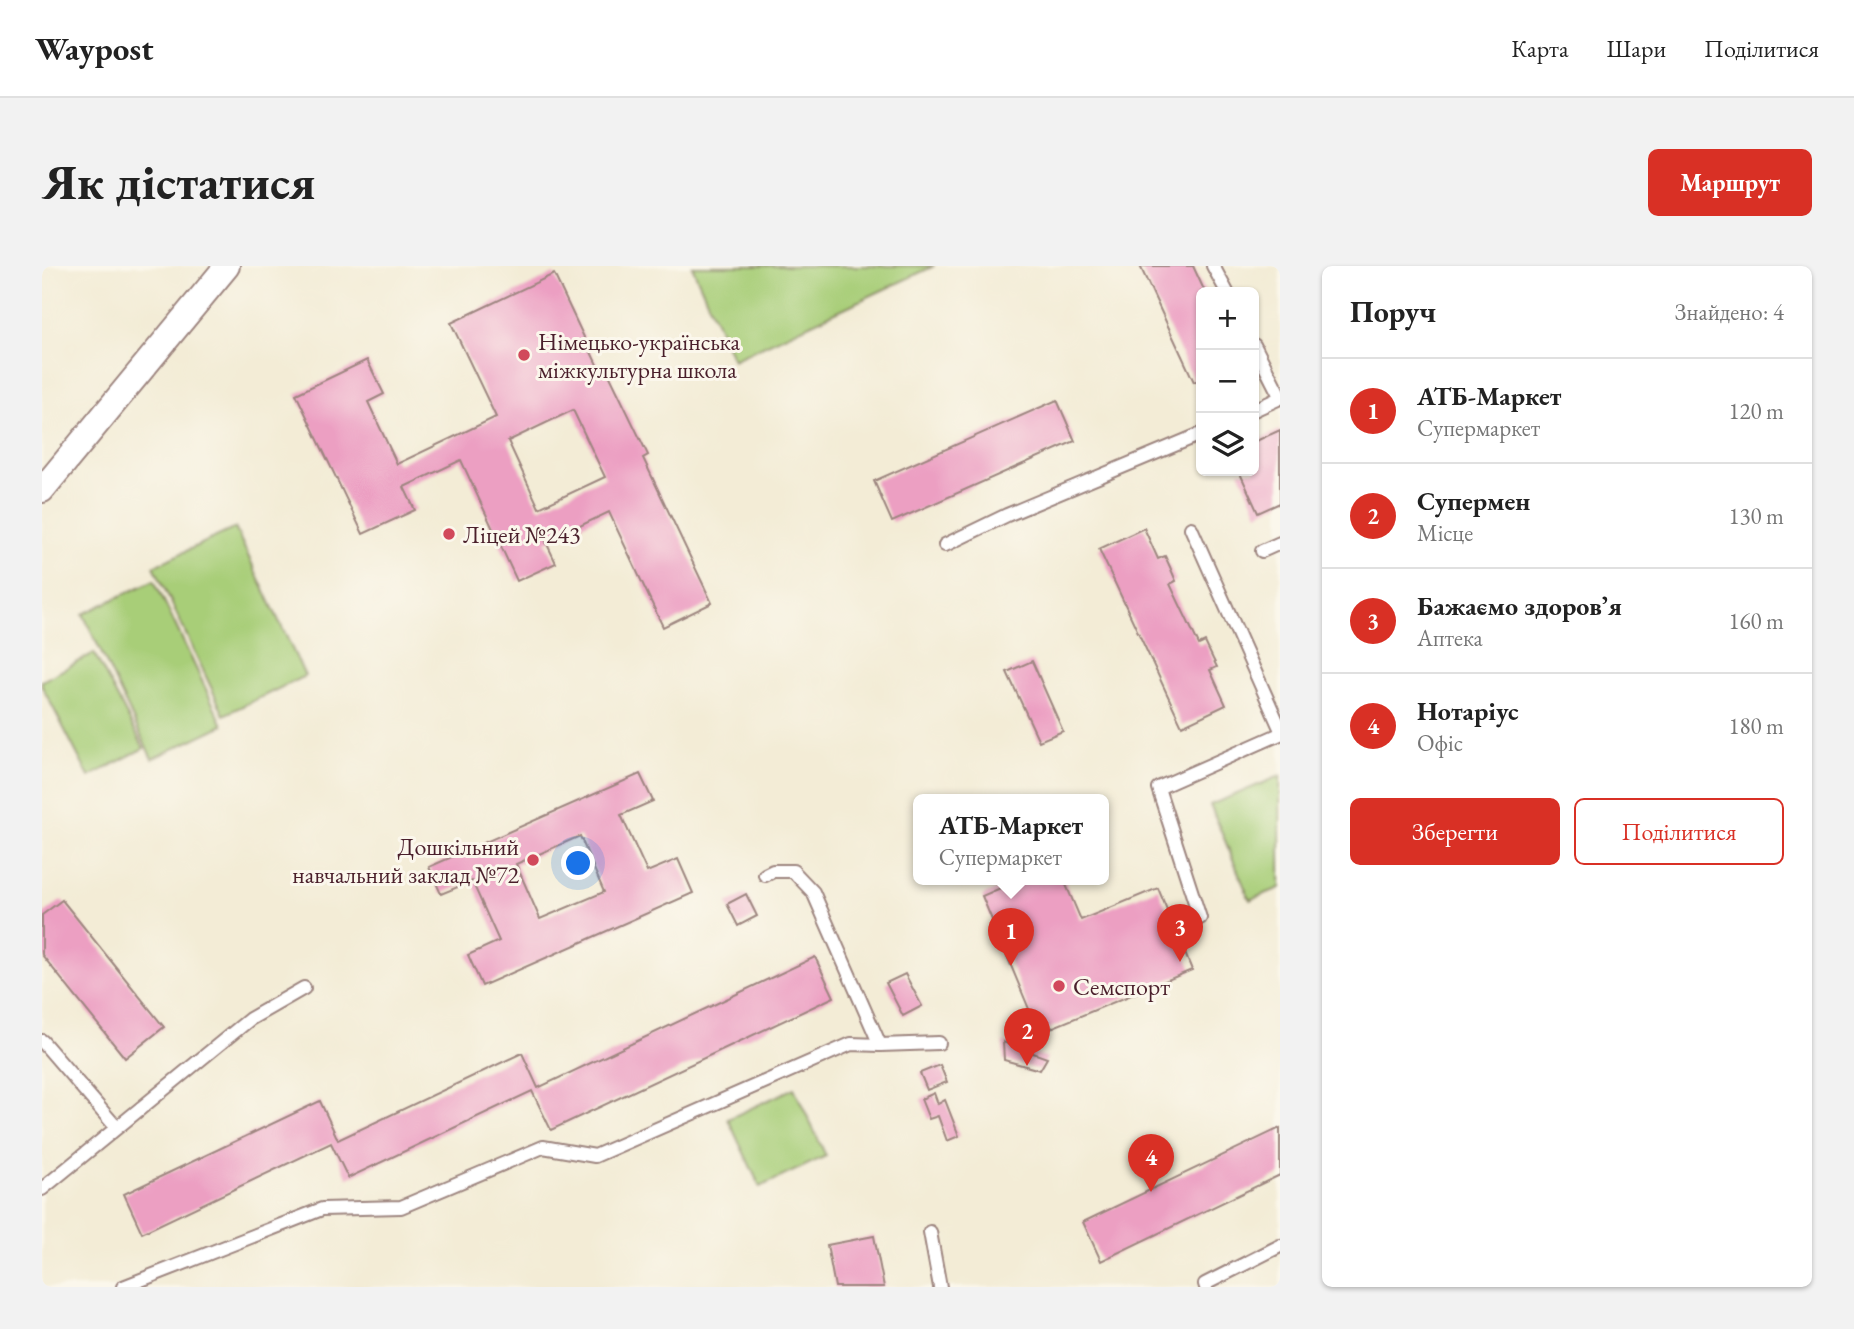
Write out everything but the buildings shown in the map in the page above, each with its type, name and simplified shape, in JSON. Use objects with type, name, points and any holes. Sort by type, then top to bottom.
[{"type":"street","points":[[42,490],[227,266]]},
{"type":"lane","points":[[1213,266],[1224,287]]},
{"type":"lane","points":[[1256,350],[1280,397],[1259,408]]},
{"type":"lane","points":[[945,545],[1007,515],[1196,436]]},
{"type":"lane","points":[[1191,528],[1280,728]]},
{"type":"lane","points":[[1262,551],[1280,543]]},
{"type":"lane","points":[[1200,918],[1158,788],[1280,734]]},
{"type":"lane","points":[[765,875],[793,871],[813,892],[880,1045]]},
{"type":"lane","points":[[42,1189],[250,1019],[304,988]]},
{"type":"lane","points":[[42,1041],[116,1127]]},
{"type":"lane","points":[[123,1287],[322,1209],[401,1207],[543,1147],[595,1156],[851,1044],[939,1043]]},
{"type":"lane","points":[[930,1232],[940,1287]]},
{"type":"lane","points":[[1206,1287],[1205,1284],[1280,1246]]},
{"type":"green space","points":[[692,266],[934,266],[733,360]]},
{"type":"green space","points":[[235,528],[305,676],[224,715],[154,566]]},
{"type":"green space","points":[[154,580],[223,725],[152,759],[83,614]]},
{"type":"green space","points":[[94,653],[144,748],[89,777],[42,686],[42,681]]},
{"type":"green space","points":[[1280,776],[1280,888],[1250,900],[1210,805]]},
{"type":"green space","points":[[794,1088],[826,1156],[760,1187],[728,1119]]},
{"type":"place","name":"Німецько-українська міжкультурна школа","points":[[524,355]]},
{"type":"place","name":"Ліцей №243","points":[[449,534]]},
{"type":"place","name":"Дошкільний навчальний заклад №72","points":[[533,860]]},
{"type":"place","name":"Бажаємо здоровʼя","points":[[1180,962]]},
{"type":"place","name":"АТБ-Маркет","points":[[1011,966]]},
{"type":"place","name":"Семспорт","points":[[1059,986]]},
{"type":"place","name":"Супермен","points":[[1027,1066]]},
{"type":"place","name":"Нотаріус","points":[[1151,1192]]}]
